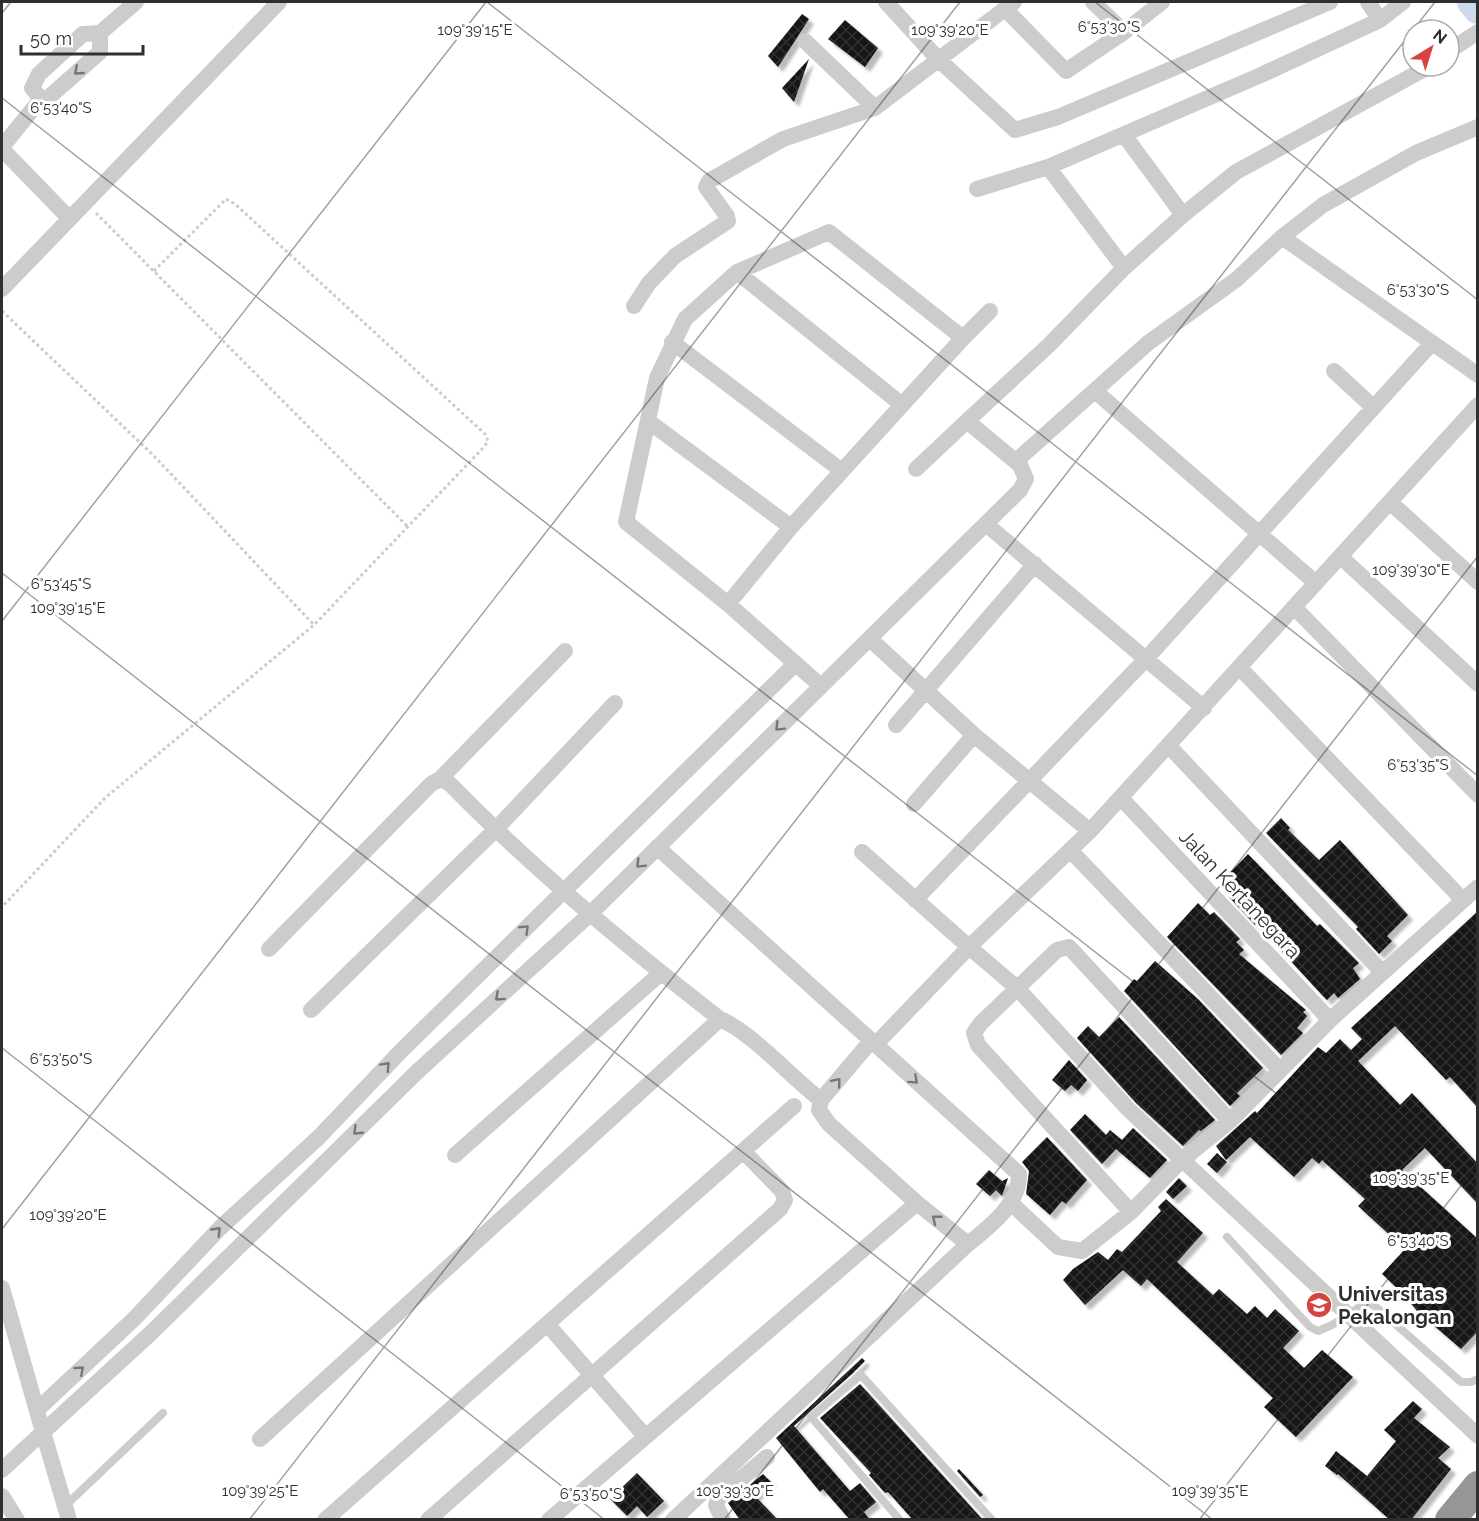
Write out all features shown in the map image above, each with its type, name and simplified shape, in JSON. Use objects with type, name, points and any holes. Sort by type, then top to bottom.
[{"type":"highway","points":[[1450,1520],[1478,1486]]},
{"type":"street","points":[[40,99],[32,88],[39,74],[83,34],[100,33],[136,2]]},
{"type":"street","points":[[2,289],[68,217],[279,2]]},
{"type":"street","points":[[886,2],[939,60],[1010,128],[1019,130],[1058,117],[1330,2]]},
{"type":"street","points":[[1093,2],[1124,32]]},
{"type":"street","points":[[634,306],[649,283],[675,256],[728,221],[727,216],[706,187],[709,181],[783,139],[875,108],[1009,5],[1066,71],[1124,32],[1162,2]]},
{"type":"street","points":[[977,189],[1048,167],[1311,53],[1375,12],[1403,2]]},
{"type":"street","points":[[1461,43],[1478,32]]},
{"type":"street","points":[[68,217],[2,148],[40,99],[48,98],[100,52],[100,33]]},
{"type":"street","points":[[805,41],[875,108]]},
{"type":"street","points":[[916,469],[1049,345],[1124,268],[1183,215],[1236,172],[1408,78]]},
{"type":"street","points":[[1016,461],[1148,343],[1237,279],[1282,237],[1323,206],[1416,153],[1478,127]]},
{"type":"street","points":[[1124,135],[1183,215]]},
{"type":"street","points":[[1048,167],[1124,268]]},
{"type":"street","points":[[821,686],[728,604],[627,524],[657,378],[684,319],[738,272],[829,231],[963,338]]},
{"type":"street","points":[[1282,237],[1478,375]]},
{"type":"street","points":[[738,272],[901,404]]},
{"type":"street","points":[[728,604],[791,527],[901,404],[990,311]]},
{"type":"street","points":[[672,342],[842,471]]},
{"type":"street","points":[[915,900],[1144,660],[1432,343]]},
{"type":"street","points":[[1334,371],[1372,407]]},
{"type":"street","points":[[1095,391],[1316,583]]},
{"type":"street","points":[[968,1244],[917,1203],[829,1124],[819,1110],[821,1100],[873,1043],[969,947],[1090,831],[1478,405]]},
{"type":"street","points":[[648,421],[791,527]]},
{"type":"street","points":[[2,1470],[151,1333],[418,1071],[590,914],[987,525],[1024,485],[1025,472],[1016,461],[967,421]]},
{"type":"street","points":[[1391,503],[1478,582]]},
{"type":"street","points":[[987,525],[1144,660],[1204,708]]},
{"type":"street","points":[[1341,557],[1478,684]]},
{"type":"street","points":[[896,725],[1035,564]]},
{"type":"street","points":[[1294,607],[1478,795]]},
{"type":"street","points":[[870,639],[974,735],[1090,831]]},
{"type":"street","points":[[269,949],[565,651]]},
{"type":"street","points":[[37,1410],[134,1319],[220,1228],[319,1137],[402,1050],[795,664]]},
{"type":"street","points":[[1239,667],[1463,900]]},
{"type":"street","points":[[311,1010],[495,830],[615,704]]},
{"type":"street","points":[[914,804],[974,735]]},
{"type":"street","points":[[1169,746],[1382,972]]},
{"type":"street","points":[[440,779],[449,783],[495,830],[563,892],[661,973],[720,1019],[742,1032],[821,1100]]},
{"type":"street","name":"Jalan Kertanegara","points":[[1121,798],[1330,1020]]},
{"type":"street","points":[[657,847],[1018,1174],[1019,1186],[1011,1203],[673,1520]]},
{"type":"street","points":[[1070,850],[1280,1070]]},
{"type":"street","points":[[862,852],[1017,988],[1129,1110],[1478,1436]]},
{"type":"street","points":[[1011,1203],[1058,1247],[1082,1251],[1131,1212],[1182,1160],[1230,1121],[1330,1020],[1478,887]]},
{"type":"street","points":[[1131,1212],[978,1045],[974,1033],[980,1024],[1057,950],[1069,947],[1230,1121]]},
{"type":"street","points":[[455,1155],[661,973]]},
{"type":"street","points":[[260,1439],[720,1019]]},
{"type":"street","points":[[326,1520],[794,1106]]},
{"type":"street","points":[[428,1520],[780,1209],[785,1200],[782,1191],[743,1150]]},
{"type":"street","points":[[549,1520],[917,1203]]},
{"type":"street","points":[[2,1288],[67,1513]]},
{"type":"street","points":[[547,1324],[645,1436]]},
{"type":"street","points":[[723,1520],[716,1505],[719,1497],[767,1457]]},
{"type":"street","points":[[2,1496],[17,1520]]},
{"type":"lane","points":[[1227,1237],[1310,1327],[1318,1331],[1367,1302],[1376,1306],[1461,1382],[1478,1379]]},
{"type":"lane","points":[[900,1520],[812,1417],[861,1375],[992,1520]]},
{"type":"lane","points":[[67,1513],[163,1413]]},
{"type":"path","points":[[2,907],[105,798],[314,625],[488,441],[485,434],[235,204],[226,199],[154,271]]},
{"type":"path","points":[[85,201],[408,527]]},
{"type":"path","points":[[2,310],[153,455],[314,625]]},
{"type":"building","points":[[802,14],[809,19],[778,67],[768,56]]},
{"type":"building","points":[[845,20],[878,48],[865,67],[828,39]]},
{"type":"building","points":[[809,59],[794,102],[782,88]]},
{"type":"building","points":[[1281,818],[1290,828],[1288,830],[1319,860],[1340,840],[1408,915],[1387,936],[1392,941],[1379,954],[1356,929],[1358,927],[1266,833]]},
{"type":"building","points":[[1248,854],[1317,926],[1320,924],[1359,963],[1353,968],[1360,979],[1338,998],[1334,993],[1327,1000],[1274,943],[1278,939],[1260,920],[1255,925],[1229,897],[1232,894],[1221,882]]},
{"type":"building","points":[[1198,903],[1210,915],[1214,912],[1240,939],[1236,942],[1244,950],[1239,954],[1306,1010],[1303,1012],[1307,1016],[1297,1028],[1303,1033],[1281,1055],[1167,937]]},
{"type":"building","points":[[1478,911],[1478,1108],[1450,1077],[1446,1080],[1395,1026],[1358,1061],[1400,1105],[1412,1093],[1478,1164],[1478,1204],[1425,1148],[1402,1170],[1478,1239],[1478,1331],[1461,1349],[1417,1311],[1382,1274],[1405,1249],[1358,1206],[1365,1199],[1322,1160],[1319,1164],[1312,1158],[1294,1177],[1250,1137],[1226,1160],[1216,1146],[1255,1111],[1257,1113],[1318,1047],[1326,1053],[1340,1039],[1351,1050],[1362,1039],[1351,1028]]},
{"type":"building","points":[[1155,961],[1198,999],[1263,1068],[1237,1093],[1240,1096],[1230,1106],[1124,991],[1134,979],[1137,981]]},
{"type":"building","points":[[1119,1017],[1215,1120],[1201,1131],[1199,1130],[1183,1146],[1136,1103],[1077,1038],[1088,1026],[1099,1037]]},
{"type":"building","points":[[1069,1060],[1087,1080],[1078,1091],[1071,1085],[1065,1091],[1052,1080]]},
{"type":"building","points":[[1085,1114],[1106,1135],[1110,1130],[1122,1140],[1133,1128],[1167,1160],[1150,1178],[1116,1149],[1102,1164],[1070,1130]]},
{"type":"building","points":[[1047,1137],[1087,1180],[1066,1204],[1062,1201],[1050,1215],[1026,1194],[1029,1171],[1022,1162]]},
{"type":"building","points":[[1217,1153],[1227,1162],[1217,1173],[1207,1164]]},
{"type":"building","points":[[989,1170],[1002,1181],[1008,1178],[1002,1196],[996,1190],[990,1196],[976,1184]]},
{"type":"building","points":[[1179,1178],[1187,1186],[1173,1199],[1166,1192]]},
{"type":"building","points":[[1166,1199],[1203,1233],[1177,1262],[1213,1295],[1219,1289],[1247,1314],[1255,1306],[1267,1318],[1275,1309],[1299,1331],[1283,1348],[1304,1368],[1322,1350],[1353,1377],[1296,1437],[1264,1407],[1273,1398],[1147,1279],[1141,1286],[1123,1270],[1085,1305],[1063,1280],[1073,1269],[1098,1252],[1108,1260],[1117,1249],[1122,1252],[1161,1211],[1158,1207]]},
{"type":"building","points":[[862,1358],[865,1361],[852,1374],[794,1426],[850,1491],[860,1483],[876,1502],[864,1512],[870,1520],[850,1520],[823,1489],[820,1492],[776,1438]]},
{"type":"building","points":[[860,1384],[983,1520],[913,1520],[888,1492],[885,1493],[869,1475],[871,1473],[820,1418]]},
{"type":"building","points":[[1413,1401],[1422,1409],[1414,1418],[1450,1447],[1438,1458],[1451,1469],[1411,1520],[1390,1520],[1338,1474],[1325,1466],[1336,1451],[1367,1476],[1396,1441],[1384,1430]]},
{"type":"building","points":[[959,1469],[983,1495],[980,1497],[957,1471]]},
{"type":"building","points":[[637,1473],[664,1501],[647,1517],[637,1506],[627,1516],[610,1499]]},
{"type":"building","points":[[763,1474],[771,1482],[755,1496],[778,1520],[740,1520],[728,1503]]},
{"type":"waterway","points":[[1472,2],[1478,9]]},
{"type":"place","name":"Universitas Pekalongan","points":[[1319,1305]]}]
